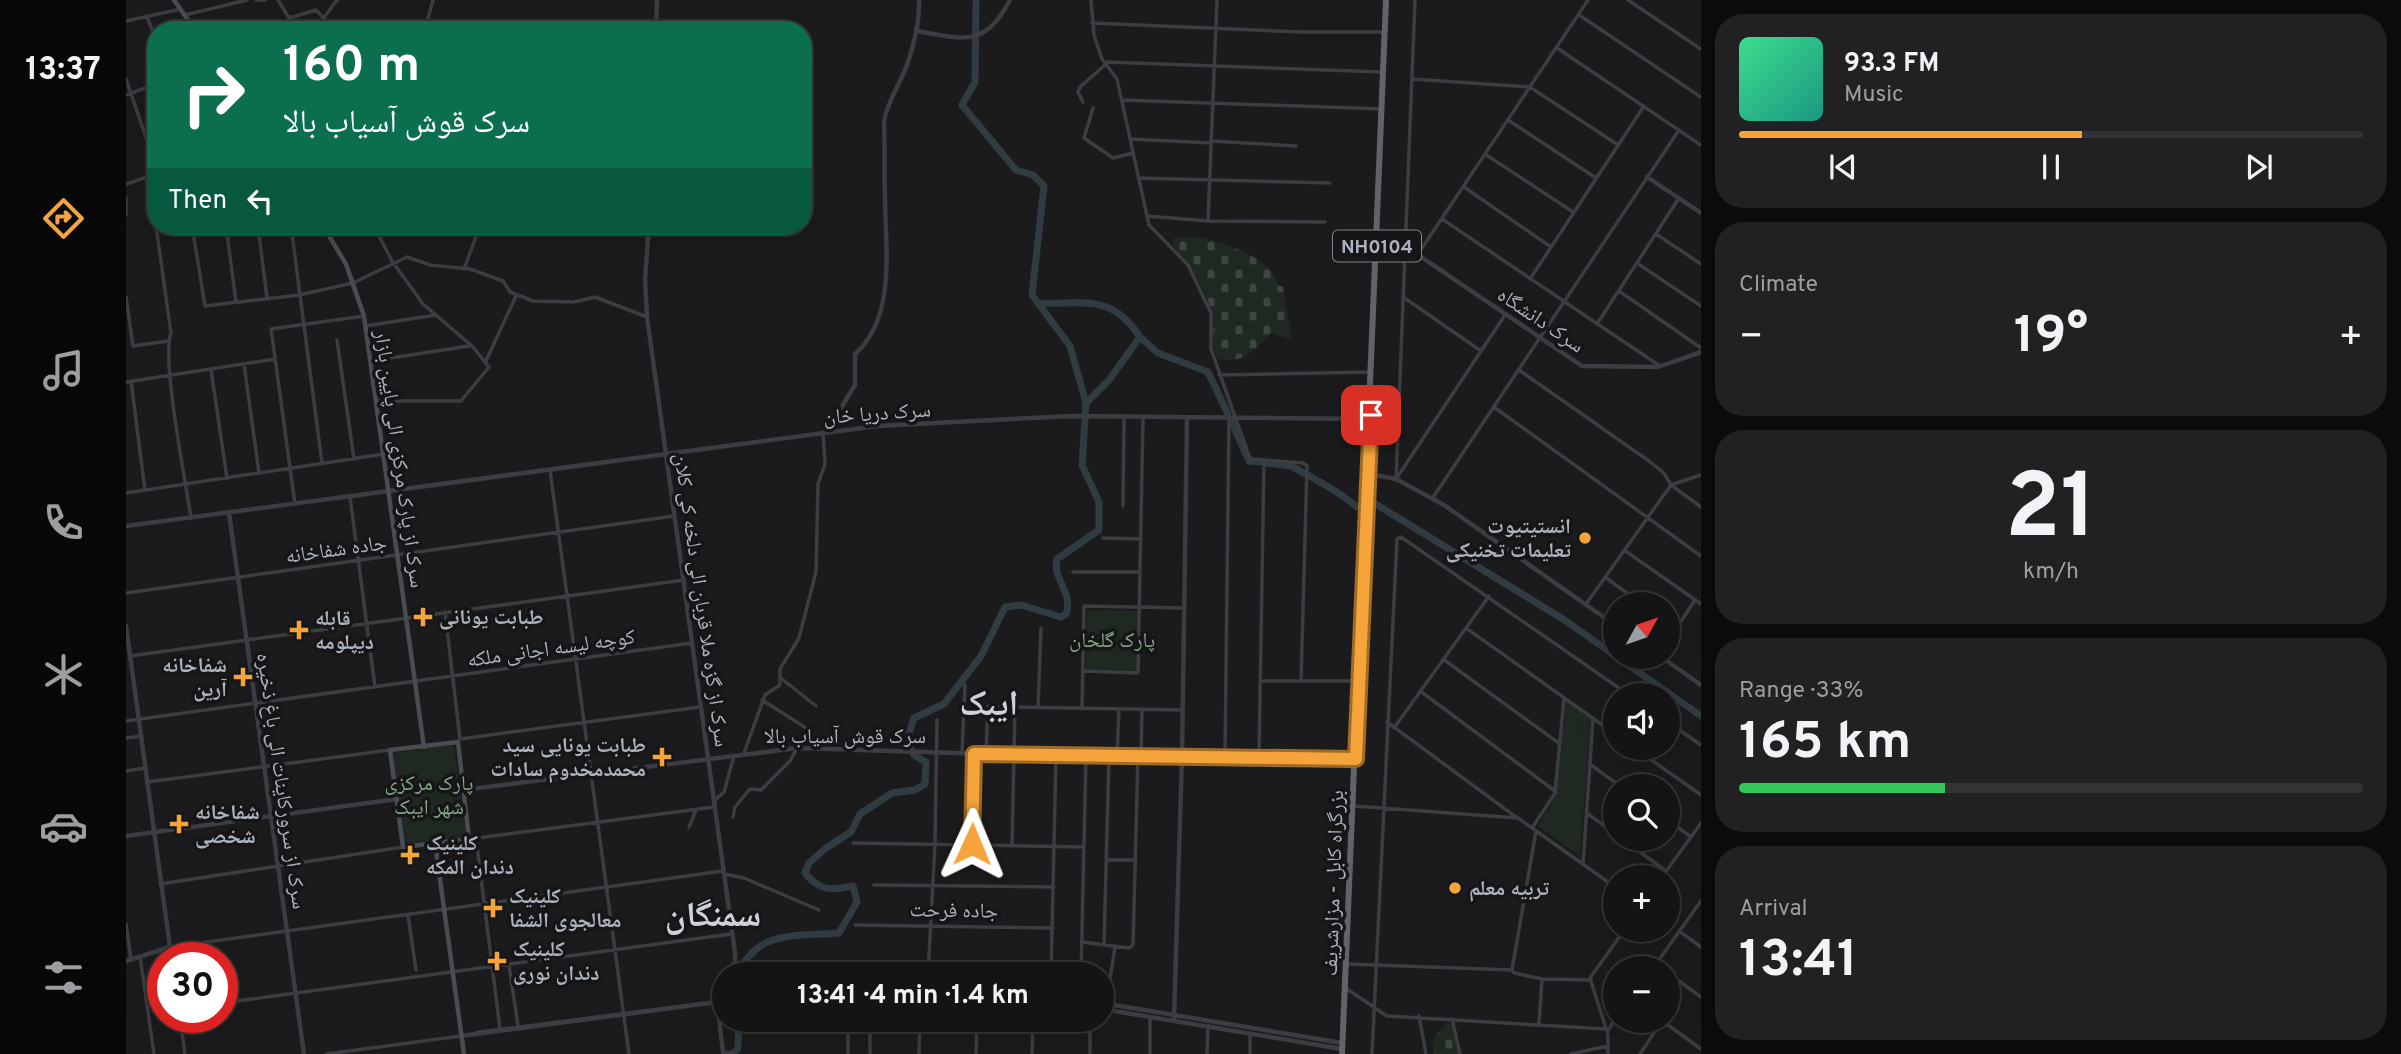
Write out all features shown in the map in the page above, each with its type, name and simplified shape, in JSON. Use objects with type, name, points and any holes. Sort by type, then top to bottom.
[{"type":"highway","name":"بزرگراه کابل - مزارشریف","points":[[1340,1048],[1347,989],[1386,0]]},
{"type":"main road","points":[[174,0],[189,21]]},
{"type":"main road","name":"سرک از پارک مرکزی الی پایین بازار","points":[[328,235],[353,283],[364,316],[424,747]]},
{"type":"main road","points":[[459,741],[469,839],[404,847],[390,750],[459,741]]},
{"type":"main road","points":[[435,843],[464,1054]]},
{"type":"street","points":[[185,15],[247,0]]},
{"type":"street","points":[[256,0],[265,0]]},
{"type":"street","points":[[278,0],[289,18],[316,10],[323,19],[337,0]]},
{"type":"street","points":[[427,21],[433,0]]},
{"type":"street","points":[[656,21],[657,0]]},
{"type":"street","points":[[744,753],[762,701],[767,693],[780,685],[780,669],[799,638],[816,572],[818,484],[825,464],[825,432],[855,385],[855,354],[866,344],[882,304],[888,248],[884,121],[887,106],[908,63],[913,38],[918,31],[919,0]]},
{"type":"street","points":[[918,31],[979,36],[990,31],[1010,0]]},
{"type":"street","points":[[1091,0],[1092,23],[1105,63],[1117,79],[1147,216],[1153,231],[1188,265],[1211,313],[1211,349],[1232,418],[1251,459],[1303,463],[1307,466],[1301,681]]},
{"type":"street","points":[[1208,221],[1217,0]]},
{"type":"street","points":[[1396,478],[1415,0]]},
{"type":"street","points":[[1418,255],[1588,0]]},
{"type":"street","points":[[1628,0],[1701,48]]},
{"type":"street","points":[[126,21],[181,9]]},
{"type":"street","points":[[1579,15],[1701,97]]},
{"type":"street","points":[[147,17],[149,21]]},
{"type":"street","points":[[1092,23],[1215,29],[1385,32]]},
{"type":"street","points":[[1557,48],[1701,145]]},
{"type":"street","points":[[1083,102],[1078,92],[1080,87],[1105,63],[1384,72]]},
{"type":"street","points":[[126,79],[147,143]]},
{"type":"street","points":[[1412,79],[1530,87],[1618,145]]},
{"type":"street","points":[[129,94],[147,87]]},
{"type":"street","points":[[1122,100],[1382,109]]},
{"type":"street","points":[[1530,279],[1644,106]]},
{"type":"street","points":[[1093,108],[1084,138],[1113,158],[1133,153]]},
{"type":"street","points":[[1508,120],[1596,178]]},
{"type":"street","points":[[1432,499],[1679,130]]},
{"type":"street","points":[[1130,139],[1296,146]]},
{"type":"street","points":[[1485,154],[1573,212]]},
{"type":"street","points":[[126,184],[147,177]]},
{"type":"street","points":[[1647,177],[1701,213]]},
{"type":"street","points":[[1138,178],[1330,183]]},
{"type":"street","points":[[1464,187],[1551,247]]},
{"type":"street","points":[[126,198],[126,215]]},
{"type":"street","points":[[1597,324],[1679,198]]},
{"type":"street","points":[[1147,216],[1208,221],[1325,222]]},
{"type":"street","points":[[1442,219],[1660,366]]},
{"type":"street","points":[[1656,234],[1701,264]]},
{"type":"street","points":[[158,235],[171,333],[168,341],[171,376],[191,518]]},
{"type":"street","points":[[193,235],[205,306],[299,295],[353,283],[407,257],[430,264],[464,269],[503,281],[507,289],[516,296],[542,303],[595,297],[647,317]]},
{"type":"street","points":[[227,235],[236,302]]},
{"type":"street","points":[[259,235],[267,298]]},
{"type":"street","points":[[291,235],[322,464]]},
{"type":"street","points":[[376,401],[461,401],[489,367],[423,304],[379,235]]},
{"type":"street","points":[[464,269],[476,235]]},
{"type":"street","name":"سرک از گزه ملا قربان الی دلخه کی کلان","points":[[648,235],[645,279],[647,317],[735,962]]},
{"type":"street","name":"سرک دانشگاه","points":[[1378,239],[1405,246],[1582,366],[1626,369],[1660,366],[1701,350]]},
{"type":"street","points":[[1637,263],[1701,306]]},
{"type":"street","points":[[1619,291],[1701,350]]},
{"type":"street","points":[[485,363],[516,296]]},
{"type":"street","points":[[126,297],[133,346],[168,341]]},
{"type":"street","points":[[1403,297],[1481,351]]},
{"type":"street","points":[[365,326],[436,315]]},
{"type":"street","points":[[1396,478],[1505,315]]},
{"type":"street","points":[[295,504],[271,329],[364,316]]},
{"type":"street","points":[[337,340],[354,459]]},
{"type":"street","points":[[370,362],[469,346]]},
{"type":"street","points":[[145,490],[129,382],[275,359]]},
{"type":"street","points":[[244,365],[259,473]]},
{"type":"street","points":[[212,370],[227,478]]},
{"type":"street","points":[[1519,370],[1649,461],[1664,473],[1671,485],[1701,507]]},
{"type":"street","points":[[1219,375],[1372,372]]},
{"type":"street","points":[[1494,407],[1701,556]]},
{"type":"street","name":"سرک دریا خان","points":[[126,526],[825,432],[1072,416],[1370,419]]},
{"type":"street","points":[[1123,506],[1124,417]]},
{"type":"street","points":[[1083,671],[1138,673],[1143,418]]},
{"type":"street","points":[[1174,1017],[1183,710],[1187,418]]},
{"type":"street","points":[[1225,757],[1232,418]]},
{"type":"street","points":[[126,493],[384,454]]},
{"type":"street","points":[[1259,757],[1264,460]]},
{"type":"street","points":[[550,468],[556,533],[576,660],[629,1054]]},
{"type":"street","points":[[1368,474],[1396,478],[1432,499],[1603,616]]},
{"type":"street","points":[[1586,604],[1671,485],[1701,475]]},
{"type":"street","points":[[350,497],[375,687]]},
{"type":"street","name":"سرک از سرورکاینات الی باغ ذخیره","points":[[229,513],[304,1054]]},
{"type":"street","name":"جاده شفاخانه","points":[[126,593],[674,516]]},
{"type":"street","points":[[1372,1054],[1397,539],[1401,537],[1612,683]]},
{"type":"street","points":[[1103,538],[1141,539]]},
{"type":"street","points":[[1624,550],[1701,604]]},
{"type":"street","points":[[1073,572],[1140,572]]},
{"type":"street","points":[[1605,577],[1626,592]]},
{"type":"street","points":[[130,656],[684,580]]},
{"type":"street","points":[[1394,728],[1489,596]]},
{"type":"street","points":[[1680,622],[1695,600]]},
{"type":"street","points":[[1082,709],[1084,606],[1184,608]]},
{"type":"street","points":[[445,612],[459,741],[699,707]]},
{"type":"street","points":[[126,626],[129,666],[140,719],[169,942]]},
{"type":"street","points":[[1038,708],[1041,628]]},
{"type":"street","points":[[1466,628],[1603,726]]},
{"type":"street","name":"کوچه لیسه اجانی ملکه","points":[[126,721],[692,643]]},
{"type":"street","points":[[1443,659],[1559,744]]},
{"type":"street","points":[[1678,669],[1701,685]]},
{"type":"street","points":[[782,679],[816,706]]},
{"type":"street","points":[[1261,681],[1359,681]]},
{"type":"street","points":[[962,753],[965,685]]},
{"type":"street","points":[[1420,691],[1555,791]]},
{"type":"street","points":[[1512,970],[1534,830],[1555,791],[1564,698]]},
{"type":"street","points":[[762,701],[806,728]]},
{"type":"street","points":[[986,754],[988,706],[1183,710]]},
{"type":"street","points":[[1012,845],[1015,707]]},
{"type":"street","points":[[1117,755],[1119,709]]},
{"type":"street","points":[[1083,942],[1129,948],[1133,945],[1134,860],[1142,709]]},
{"type":"street","points":[[1583,864],[1593,719]]},
{"type":"street","points":[[929,962],[934,885],[937,720]]},
{"type":"street","points":[[1387,722],[1603,878]]},
{"type":"street","points":[[1680,730],[1701,745]]},
{"type":"street","points":[[126,738],[142,736]]},
{"type":"street","points":[[733,817],[735,807],[750,789],[761,790],[769,784],[797,747]]},
{"type":"street","name":"سرک قوش آسیاب بالا","points":[[463,790],[797,747],[974,754],[1356,759]]},
{"type":"street","points":[[147,782],[390,750]]},
{"type":"street","points":[[1052,962],[1056,753]]},
{"type":"street","points":[[469,839],[597,824],[696,810],[713,805],[724,792],[735,754]]},
{"type":"street","points":[[972,844],[974,754]]},
{"type":"street","points":[[1104,945],[1109,754]]},
{"type":"street","points":[[1082,962],[1086,755]]},
{"type":"street","points":[[1651,760],[1701,796]]},
{"type":"street","points":[[1591,765],[1603,774]]},
{"type":"street","points":[[126,771],[145,768]]},
{"type":"street","points":[[126,836],[397,799]]},
{"type":"street","points":[[1354,806],[1518,818]]},
{"type":"street","points":[[688,827],[696,810]]},
{"type":"street","points":[[1587,813],[1603,825]]},
{"type":"street","points":[[1670,865],[1701,823]]},
{"type":"street","points":[[1680,829],[1691,837]]},
{"type":"street","points":[[476,838],[500,1029]]},
{"type":"street","points":[[853,843],[1083,846]]},
{"type":"street","points":[[160,884],[404,847]]},
{"type":"street","points":[[1639,851],[1658,865]]},
{"type":"street","points":[[1107,860],[1134,860]]},
{"type":"street","points":[[202,942],[723,872],[744,878],[819,910]]},
{"type":"street","points":[[874,886],[1054,887]]},
{"type":"street","points":[[1680,930],[1701,901]]},
{"type":"street","points":[[408,915],[416,970]]},
{"type":"street","points":[[126,924],[128,960],[147,954]]},
{"type":"street","name":"جاده فرحت","points":[[855,925],[1053,928]]},
{"type":"street","points":[[1680,932],[1701,947]]},
{"type":"street","points":[[238,1001],[731,934]]},
{"type":"street","points":[[1591,980],[1616,942]]},
{"type":"street","points":[[1112,962],[1115,947]]},
{"type":"street","points":[[140,956],[154,1054]]},
{"type":"street","points":[[1348,964],[1512,970],[1514,973],[1542,979],[1591,980]]},
{"type":"street","points":[[509,965],[518,1026]]},
{"type":"street","points":[[1539,1024],[1542,979]]},
{"type":"street","points":[[1591,980],[1603,1020]]},
{"type":"street","points":[[1680,982],[1701,997]]},
{"type":"street","points":[[1347,989],[1387,1016],[1603,1030]]},
{"type":"street","points":[[476,1033],[712,1003]]},
{"type":"street","points":[[1114,1007],[1340,1048]]},
{"type":"street","points":[[1114,1008],[1150,1017],[1174,1017],[1332,1049],[1340,1048]]},
{"type":"street","points":[[327,1054],[518,1026],[623,1014]]},
{"type":"street","points":[[1419,1016],[1426,1054]]},
{"type":"street","points":[[1150,1017],[1150,1054]]},
{"type":"street","points":[[1452,1019],[1460,1054]]},
{"type":"street","points":[[1207,1054],[1208,1025]]},
{"type":"street","name":"سرک از گزه ملا قربان الی دلخه کی کلان","points":[[723,1032],[725,1053]]},
{"type":"street","points":[[848,1032],[848,1054]]},
{"type":"street","points":[[870,1032],[870,1054]]},
{"type":"street","points":[[919,1054],[920,1032]]},
{"type":"street","points":[[976,1054],[977,1032]]},
{"type":"street","points":[[1032,1054],[1033,1032]]},
{"type":"street","points":[[1090,1032],[1090,1054]]},
{"type":"street","points":[[182,1033],[185,1054]]},
{"type":"street","points":[[1250,1033],[1250,1054]]},
{"type":"street","points":[[1606,1033],[1608,1054]]},
{"type":"street","points":[[1640,1054],[1654,1033]]},
{"type":"street","points":[[1679,1033],[1701,1049]]},
{"type":"street","points":[[1571,1054],[1608,1046]]},
{"type":"green space","points":[[1200,237],[1246,253],[1267,266],[1278,285],[1283,287],[1292,340],[1271,333],[1253,351],[1241,358],[1217,358],[1212,315],[1206,296],[1191,268],[1172,244],[1174,238]]},
{"type":"green space","name":"پارک گلخان","points":[[1087,610],[1138,611],[1136,671],[1086,669]]},
{"type":"green space","points":[[1566,702],[1591,718],[1580,856],[1538,826],[1556,795]]},
{"type":"green space","name":"پارک مرکزی شهر ایبک","points":[[454,745],[466,837],[404,845],[392,753]]},
{"type":"green space","points":[[1447,1023],[1452,1024],[1460,1054],[1433,1054],[1433,1038]]},
{"type":"waterway","points":[[745,962],[756,950],[779,938],[839,933],[857,902],[853,886],[832,889],[821,887],[805,873],[809,863],[851,832],[860,814],[892,793],[915,790],[925,784],[926,762],[914,755],[907,740],[914,718],[944,704],[981,656],[1005,607],[1021,605],[1061,617],[1066,614],[1067,599],[1057,573],[1057,559],[1099,530],[1099,502],[1082,465],[1086,403],[1070,346],[1032,295],[1044,186],[1033,175],[1016,170],[962,105],[975,82],[976,0]]},
{"type":"waterway","points":[[1038,303],[1083,303],[1107,307],[1118,313],[1140,337],[1109,380],[1086,403]]},
{"type":"waterway","points":[[1140,337],[1158,353],[1208,372],[1228,414]]},
{"type":"waterway","points":[[1231,421],[1249,461],[1261,462]]},
{"type":"waterway","points":[[1266,463],[1292,466],[1303,473]]},
{"type":"waterway","points":[[1308,475],[1357,507],[1374,503],[1563,619],[1701,716]]},
{"type":"waterway","points":[[733,1054],[738,1048],[739,1032]]},
{"type":"place","name":"انستیتیوت تعلیمات تخنیکی","points":[[1585,538]]},
{"type":"place","name":"طبابت یونانی","points":[[423,617]]},
{"type":"place","name":"قابله دیپلومه","points":[[299,630]]},
{"type":"place","name":"شفاخانه آرین","points":[[243,677]]},
{"type":"place","name":"طبابت یونایی سید محمدمخدوم سادات","points":[[662,757]]},
{"type":"place","name":"شفاخانه شخصی","points":[[179,824]]},
{"type":"place","name":"کلینیک دندان المکه","points":[[410,855]]},
{"type":"place","name":"تربیه معلم","points":[[1455,888]]},
{"type":"place","name":"کلینیک معالجوی الشفا","points":[[493,908]]},
{"type":"place","name":"کلینیک دندان نوری","points":[[497,961]]},
{"type":"district","name":"ایبک","points":[[989,703]]},
{"type":"district","name":"سمنگان","points":[[713,914]]},
{"type":"route","points":[[972,844],[974,754],[1356,759],[1371,415]]}]
